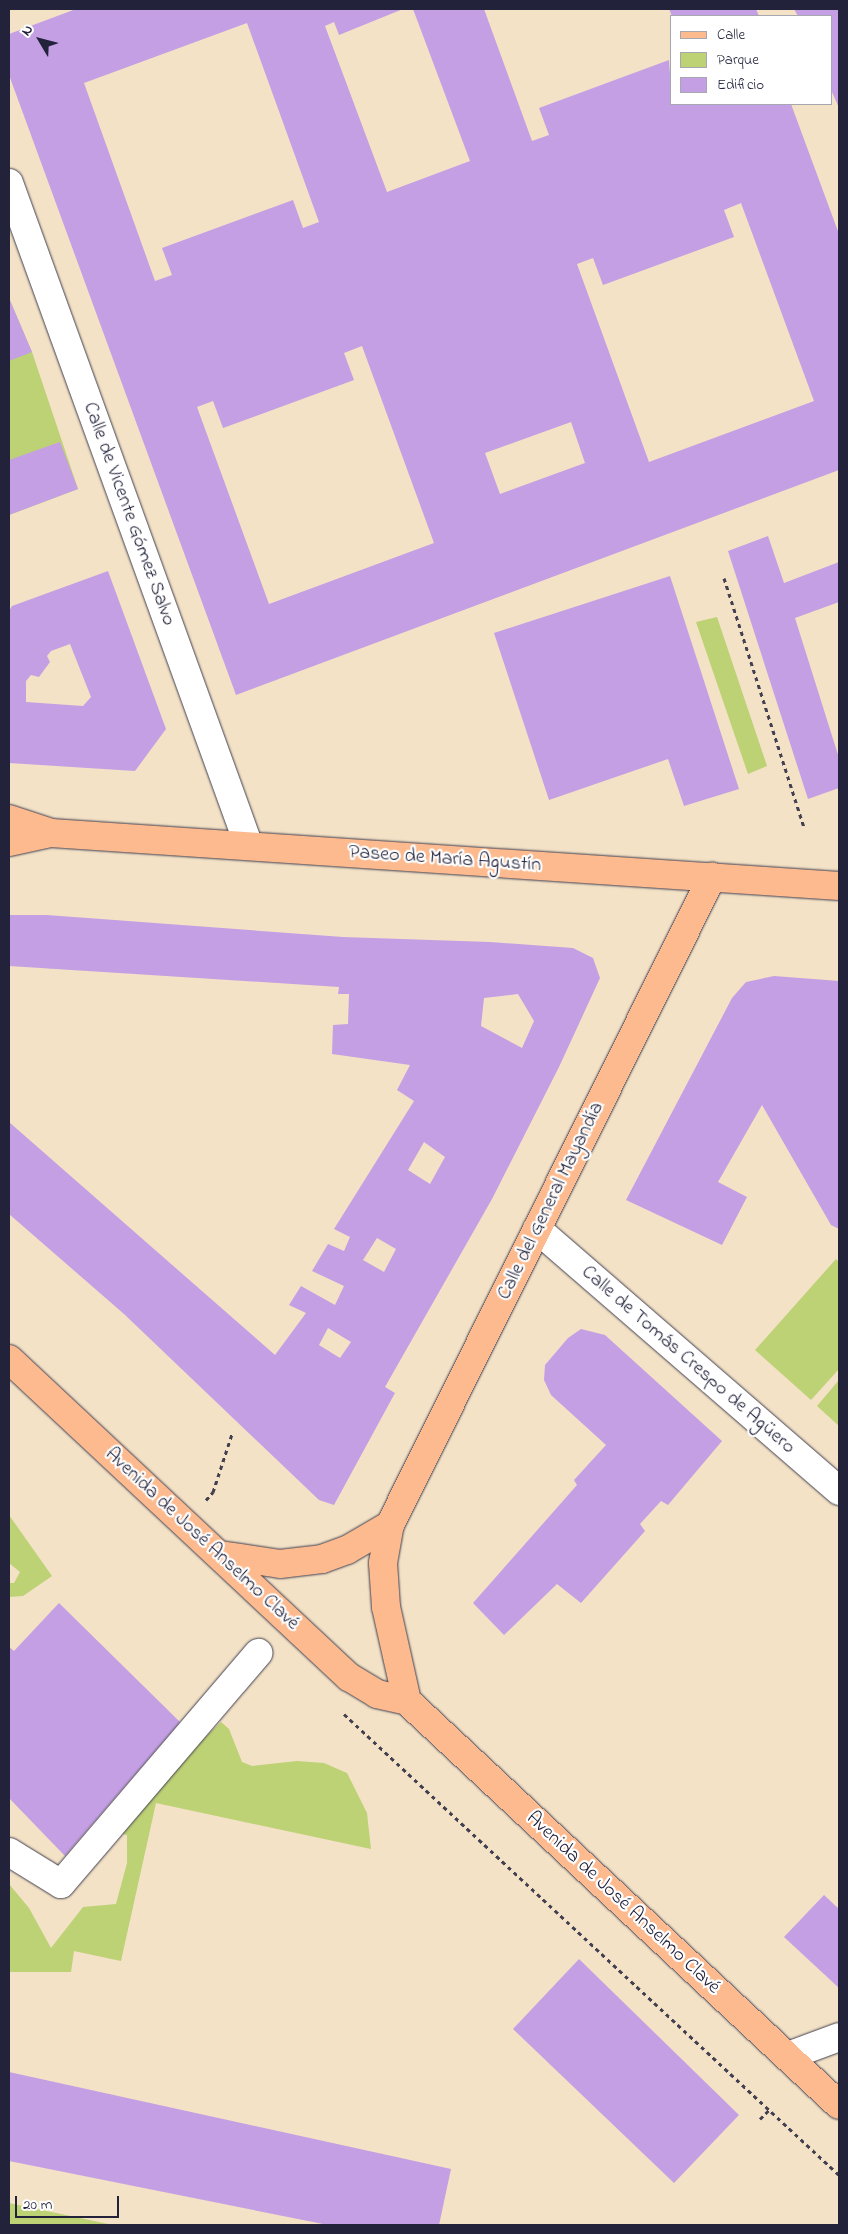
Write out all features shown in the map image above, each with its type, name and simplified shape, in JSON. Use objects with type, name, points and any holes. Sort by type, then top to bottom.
[{"type":"main road","name":"Paseo de María Agustín","points":[[9,819],[51,833],[839,886]]},
{"type":"main road","name":"Paseo de María Agustín","points":[[9,842],[51,833]]},
{"type":"main road","name":"Calle del General Mayandía","points":[[390,1525],[712,877]]},
{"type":"main road","name":"Avenida de José Anselmo Clavé","points":[[12,1367],[220,1555],[349,1677],[377,1694],[407,1701],[839,2105]]},
{"type":"main road","points":[[220,1555],[280,1564],[322,1559],[353,1547],[390,1525]]},
{"type":"main road","points":[[390,1525],[383,1563],[386,1607],[407,1701]]},
{"type":"street","name":"Calle de Vicente Gómez Salvo","points":[[9,183],[249,846]]},
{"type":"street","name":"Calle de Tomás Crespo de Agüero","points":[[537,1229],[839,1491]]},
{"type":"street","points":[[9,1852],[61,1884],[258,1653]]},
{"type":"street","points":[[788,2056],[839,2037]]},
{"type":"path","points":[[724,578],[804,827]]},
{"type":"path","points":[[205,1501],[213,1492],[232,1434]]},
{"type":"path","points":[[453,1816],[839,2175]]},
{"type":"path","points":[[760,2119],[769,2110]]},
{"type":"green space","points":[[9,298],[32,352],[78,489],[9,515]]},
{"type":"green space","points":[[717,617],[767,766],[748,774],[696,622]]},
{"type":"green space","points":[[836,1259],[839,1262],[839,1369],[811,1400],[755,1350]]},
{"type":"green space","points":[[839,1380],[839,1426],[817,1406]]},
{"type":"green space","points":[[9,1515],[52,1576],[23,1596],[9,1597],[9,1583],[14,1583],[20,1572],[9,1563]]},
{"type":"green space","points":[[221,1722],[229,1729],[242,1762],[252,1766],[297,1761],[324,1763],[347,1773],[367,1813],[371,1849],[156,1803],[121,1961],[74,1951],[71,1972],[9,1972],[9,1884],[29,1908],[51,1948],[83,1907],[116,1904],[127,1863],[127,1835],[119,1833],[195,1747]]},
{"type":"green space","points":[[9,2203],[113,2225],[9,2225]]},
{"type":"building","points":[[76,9],[403,9],[339,35],[334,22],[325,26],[387,192],[470,161],[413,9],[484,9],[532,141],[549,135],[539,108],[669,60],[670,105],[791,105],[839,234],[839,470],[236,695],[9,75],[9,34]],"holes":[[[247,23],[319,222],[303,228],[293,200],[162,248],[172,275],[155,281],[84,83]],[[741,203],[814,401],[649,462],[577,264],[593,258],[603,285],[734,237],[724,210]],[[362,346],[434,543],[269,604],[197,407],[213,401],[223,428],[354,380],[344,353]],[[571,422],[585,463],[500,494],[485,453]]]},
{"type":"building","points":[[669,9],[756,9],[759,15],[672,15]]},
{"type":"building","points":[[794,9],[839,9],[839,108],[833,94],[833,15],[797,15]]},
{"type":"building","points":[[9,298],[32,352],[9,361]]},
{"type":"building","points":[[60,442],[78,489],[9,515],[9,460]]},
{"type":"building","points":[[768,536],[784,583],[839,562],[839,602],[795,618],[839,758],[839,788],[808,799],[728,551]]},
{"type":"building","points":[[108,571],[166,729],[135,771],[9,763],[9,611],[12,606]],"holes":[[[70,644],[91,697],[83,706],[26,702],[26,681],[31,675],[39,677],[50,662],[47,656],[51,651]]]},
{"type":"building","points":[[670,576],[739,789],[684,806],[668,759],[549,800],[494,633]]},
{"type":"building","points":[[9,915],[47,915],[343,937],[490,942],[573,948],[593,958],[600,978],[559,1067],[492,1199],[385,1387],[395,1393],[334,1505],[319,1500],[124,1314],[9,1214],[9,1122],[275,1355],[306,1313],[289,1305],[301,1286],[335,1305],[344,1286],[312,1271],[328,1244],[344,1251],[350,1237],[334,1229],[414,1101],[397,1090],[410,1065],[332,1054],[333,1025],[348,1024],[349,994],[338,994],[339,987],[9,966]],"holes":[[[518,994],[534,1021],[522,1048],[481,1026],[484,998]],[[424,1142],[445,1157],[430,1184],[408,1170]],[[377,1238],[396,1249],[384,1272],[363,1260]],[[328,1328],[351,1342],[340,1358],[319,1345]]]},
{"type":"building","points":[[774,976],[839,981],[839,1229],[831,1225],[762,1105],[718,1182],[747,1197],[722,1245],[626,1200],[732,998],[746,982]]},
{"type":"building","points":[[581,1329],[605,1335],[722,1441],[668,1505],[661,1501],[640,1524],[645,1531],[581,1603],[557,1584],[504,1635],[473,1603],[577,1485],[574,1480],[606,1445],[551,1395],[544,1380],[545,1365],[568,1338]]},
{"type":"building","points":[[59,1603],[180,1722],[65,1856],[9,1798],[9,1647],[14,1651]]},
{"type":"building","points":[[824,1895],[839,1909],[839,1988],[784,1937]]},
{"type":"building","points":[[579,1959],[739,2115],[674,2183],[513,2029]]},
{"type":"building","points":[[9,2072],[451,2169],[439,2225],[328,2225],[9,2161]]}]
